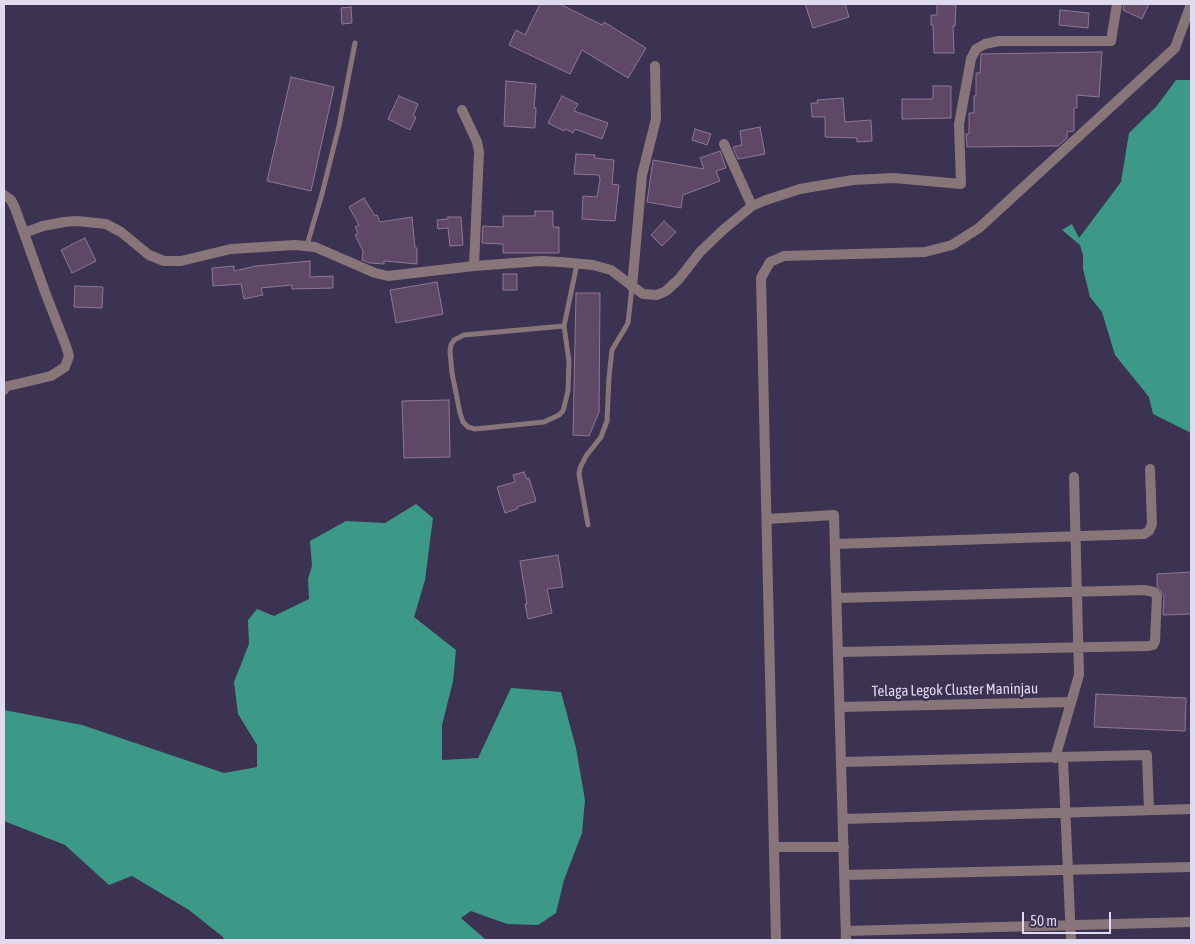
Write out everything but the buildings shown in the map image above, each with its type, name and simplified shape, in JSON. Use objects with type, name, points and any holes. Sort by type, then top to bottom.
[{"type":"street","points":[[24,234],[43,226],[64,222],[76,221],[106,224],[121,232],[149,255],[164,261],[173,262],[231,249],[273,245],[307,245],[325,250],[382,276],[541,261],[577,263],[611,270],[632,287],[648,296],[657,296],[666,291],[679,279],[710,242],[752,206],[800,188],[836,182],[888,178],[960,184],[959,124],[971,59],[976,50],[985,44],[999,41],[1112,41],[1117,4]]},
{"type":"street","points":[[776,940],[761,278],[770,262],[784,256],[925,252],[952,245],[979,228],[1175,48],[1190,4]]},
{"type":"street","points":[[632,287],[642,175],[656,119],[655,66]]},
{"type":"street","points":[[462,110],[477,142],[479,152],[474,266]]},
{"type":"street","points":[[724,144],[752,206]]},
{"type":"street","points":[[4,195],[11,200],[15,208],[68,356],[65,367],[51,376],[4,388]]},
{"type":"street","points":[[835,544],[1076,534],[1144,534],[1149,531],[1152,524],[1150,469]]},
{"type":"street","points":[[1070,940],[1065,812],[1059,758],[1079,675],[1074,478]]},
{"type":"street","points":[[767,519],[834,515],[846,935],[1070,925],[1191,922]]},
{"type":"street","points":[[837,598],[1144,590],[1154,592],[1157,596],[1153,645],[838,652]]},
{"type":"street","name":"Telaga Legok Cluster Maninjau","points":[[840,707],[1071,702]]},
{"type":"street","points":[[841,762],[1147,756],[1149,810]]},
{"type":"street","points":[[843,819],[1191,809]]},
{"type":"street","points":[[774,848],[844,848]]},
{"type":"street","points":[[844,875],[1191,867]]},
{"type":"lane","points":[[307,245],[339,126],[355,43]]},
{"type":"lane","points":[[564,326],[464,335],[454,340],[450,351],[452,373],[460,413],[463,422],[468,427],[475,429],[544,422],[559,416],[563,411],[568,391],[569,361],[564,326],[577,263]]},
{"type":"lane","points":[[588,525],[579,474],[580,468],[586,456],[601,437],[608,421],[612,350],[628,323],[632,287]]},
{"type":"shaded area","points":[[1176,80],[1191,80],[1191,433],[1153,414],[1149,397],[1115,355],[1102,312],[1090,297],[1083,269],[1083,255],[1080,245],[1062,230],[1072,224],[1079,238],[1121,182],[1129,133],[1156,107]]},
{"type":"shaded area","points":[[416,504],[433,518],[425,580],[414,617],[456,650],[453,681],[442,725],[442,760],[478,758],[511,688],[561,692],[576,748],[585,800],[582,833],[564,880],[556,913],[538,925],[507,924],[471,911],[461,918],[486,940],[224,940],[223,937],[189,910],[132,876],[109,885],[65,845],[4,821],[4,710],[82,725],[224,773],[257,767],[257,745],[238,714],[234,682],[249,644],[248,620],[257,609],[274,616],[309,599],[308,579],[312,566],[310,541],[346,521],[385,523]]}]
